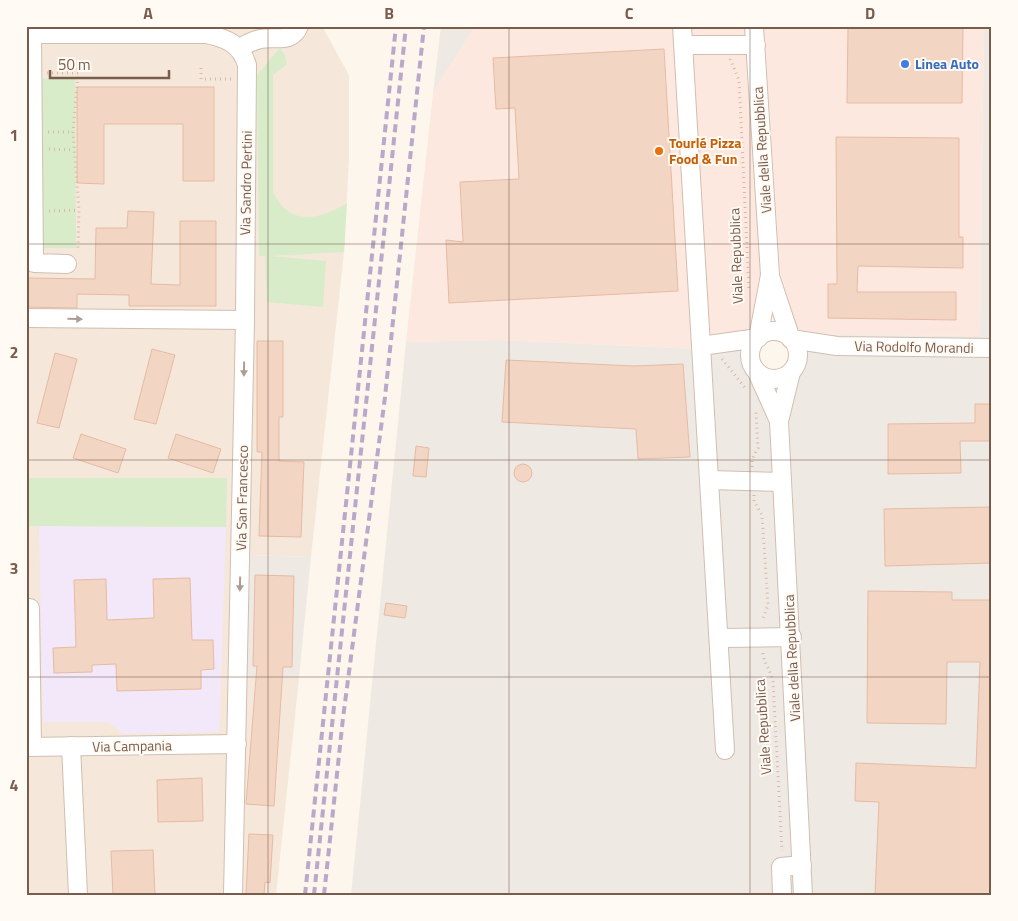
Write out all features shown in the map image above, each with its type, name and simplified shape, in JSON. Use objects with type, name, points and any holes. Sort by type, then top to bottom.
[{"type":"street","points":[[67,264],[34,263],[32,72],[29,34],[74,30],[206,34],[224,38],[239,48],[262,38],[284,38],[295,33],[299,26]]},
{"type":"street","points":[[682,26],[725,750]]},
{"type":"street","name":"Viale della Repubblica","points":[[754,26],[770,275],[758,338],[751,350],[754,368],[779,421]]},
{"type":"street","points":[[684,45],[756,45]]},
{"type":"street","name":"Via Sandro Pertini","points":[[239,48],[245,58],[248,77],[245,320]]},
{"type":"street","name":"Viale della Repubblica","points":[[770,275],[791,339],[798,351],[779,421],[792,637],[804,895]]},
{"type":"street","points":[[26,318],[245,320]]},
{"type":"street","name":"Via San Francesco","points":[[233,895],[245,320]]},
{"type":"street","points":[[701,346],[758,338],[771,332],[778,332],[791,339]]},
{"type":"street","name":"Via Rodolfo Morandi","points":[[791,339],[836,346],[992,348]]},
{"type":"street","points":[[722,344],[763,376],[777,379],[793,369]]},
{"type":"street","name":"Via Rodolfo Morandi","points":[[793,369],[836,346]]},
{"type":"street","points":[[709,480],[782,482]]},
{"type":"street","points":[[26,608],[30,608],[29,746]]},
{"type":"street","points":[[719,638],[792,637]]},
{"type":"street","name":"Via Campania","points":[[29,746],[237,744]]},
{"type":"street","points":[[71,746],[78,895]]},
{"type":"street","points":[[782,895],[781,867],[802,864]]},
{"type":"path","name":"Viale Repubblica","points":[[729,45],[730,63],[738,80],[750,297]]},
{"type":"path","points":[[200,68],[201,79],[232,79]]},
{"type":"path","points":[[32,72],[78,73],[73,132],[79,210],[78,249]]},
{"type":"path","points":[[33,132],[73,132]]},
{"type":"path","points":[[34,211],[79,210]]},
{"type":"path","points":[[722,344],[722,361],[752,396]]},
{"type":"path","name":"Viale Repubblica","points":[[756,408],[758,448],[752,459],[752,481],[754,501],[762,515],[768,605],[762,618],[762,638],[764,661],[770,670],[773,682],[782,851],[781,867]]},
{"type":"shaded area","points":[[26,26],[322,26],[349,75],[349,158],[344,252],[311,557],[249,555],[246,678],[299,678],[276,895],[26,895]]},
{"type":"shaded area","points":[[441,26],[475,26],[433,93]]},
{"type":"shaded area","points":[[475,26],[746,26],[762,275],[752,332],[745,351],[497,340],[406,342],[433,93]]},
{"type":"shaded area","points":[[764,26],[984,26],[980,336],[835,335],[799,332],[780,272]]},
{"type":"shaded area","points":[[984,26],[992,26],[992,895],[812,895],[789,420],[804,353],[799,332],[835,335],[980,336]]},
{"type":"shaded area","points":[[497,340],[745,351],[746,368],[755,381],[770,420],[797,895],[351,895],[406,342]]},
{"type":"shaded area","points":[[39,526],[226,527],[219,732],[123,734],[109,722],[43,722]]},
{"type":"shaded area","points":[[249,555],[311,557],[299,678],[246,678]]},
{"type":"green space","points":[[280,48],[285,55],[287,64],[273,75],[273,191],[279,203],[287,210],[296,215],[306,217],[326,213],[347,203],[344,252],[271,256],[326,261],[323,307],[267,302],[265,256],[259,256],[257,75]]},
{"type":"green space","points":[[26,78],[75,79],[76,248],[26,248]]},
{"type":"green space","points":[[26,478],[227,478],[226,527],[26,526]]},
{"type":"building","name":"Linea Auto","points":[[848,26],[963,26],[962,103],[847,103]]},
{"type":"building","points":[[664,49],[678,291],[449,303],[446,240],[463,242],[460,182],[519,179],[515,108],[496,109],[493,58]]},
{"type":"building","points":[[77,87],[214,87],[214,181],[183,181],[183,124],[104,124],[104,184],[77,183]]},
{"type":"building","points":[[836,137],[959,138],[959,237],[963,237],[963,268],[858,266],[857,292],[956,292],[956,320],[828,318],[828,284],[837,284]]},
{"type":"building","points":[[128,211],[154,212],[151,284],[180,285],[180,221],[216,221],[216,306],[129,306],[129,295],[77,294],[77,308],[26,307],[26,278],[95,279],[96,228],[127,228]]},
{"type":"building","points":[[257,341],[283,341],[283,417],[279,417],[279,461],[304,462],[301,537],[259,536],[262,452],[257,452]]},
{"type":"building","points":[[152,349],[175,355],[156,424],[134,419]]},
{"type":"building","points":[[55,353],[77,359],[59,428],[37,423]]},
{"type":"building","points":[[506,360],[634,366],[683,364],[690,457],[638,459],[636,429],[502,422]]},
{"type":"building","points":[[975,404],[992,404],[992,441],[960,441],[961,473],[888,474],[888,424],[975,423]]},
{"type":"building","points":[[81,434],[126,449],[118,473],[73,458]]},
{"type":"building","points":[[176,434],[221,449],[213,473],[168,458]]},
{"type":"building","points":[[416,446],[429,448],[426,477],[413,476]]},
{"type":"building","points":[[519,464],[527,464],[532,469],[530,480],[519,482],[514,477],[514,469]]},
{"type":"building","points":[[992,507],[992,563],[885,566],[884,509]]},
{"type":"building","points":[[255,575],[294,576],[292,667],[283,667],[274,806],[246,804],[257,666],[253,666]]},
{"type":"building","points":[[190,578],[192,640],[213,640],[214,669],[201,670],[201,689],[117,691],[116,664],[92,665],[92,672],[54,673],[53,648],[76,647],[74,580],[106,579],[107,620],[154,618],[153,579]]},
{"type":"building","points":[[868,591],[952,592],[952,600],[992,600],[992,895],[875,895],[879,802],[855,801],[856,763],[976,768],[980,662],[947,662],[946,724],[867,723]]},
{"type":"building","points":[[386,603],[407,606],[405,618],[384,615]]},
{"type":"building","points":[[202,778],[203,821],[158,822],[157,780]]},
{"type":"building","points":[[249,834],[273,835],[270,883],[265,882],[264,895],[246,894]]},
{"type":"building","points":[[153,850],[155,895],[113,895],[111,851]]},
{"type":"railway","points":[[305,895],[396,26]]},
{"type":"railway","points":[[314,895],[406,26]]},
{"type":"railway","points":[[324,895],[343,718],[385,397],[424,26]]},
{"type":"place","name":"Linea Auto","points":[[905,64]]},
{"type":"place","name":"Tourlé Pizza Food & Fun","points":[[659,151]]}]
